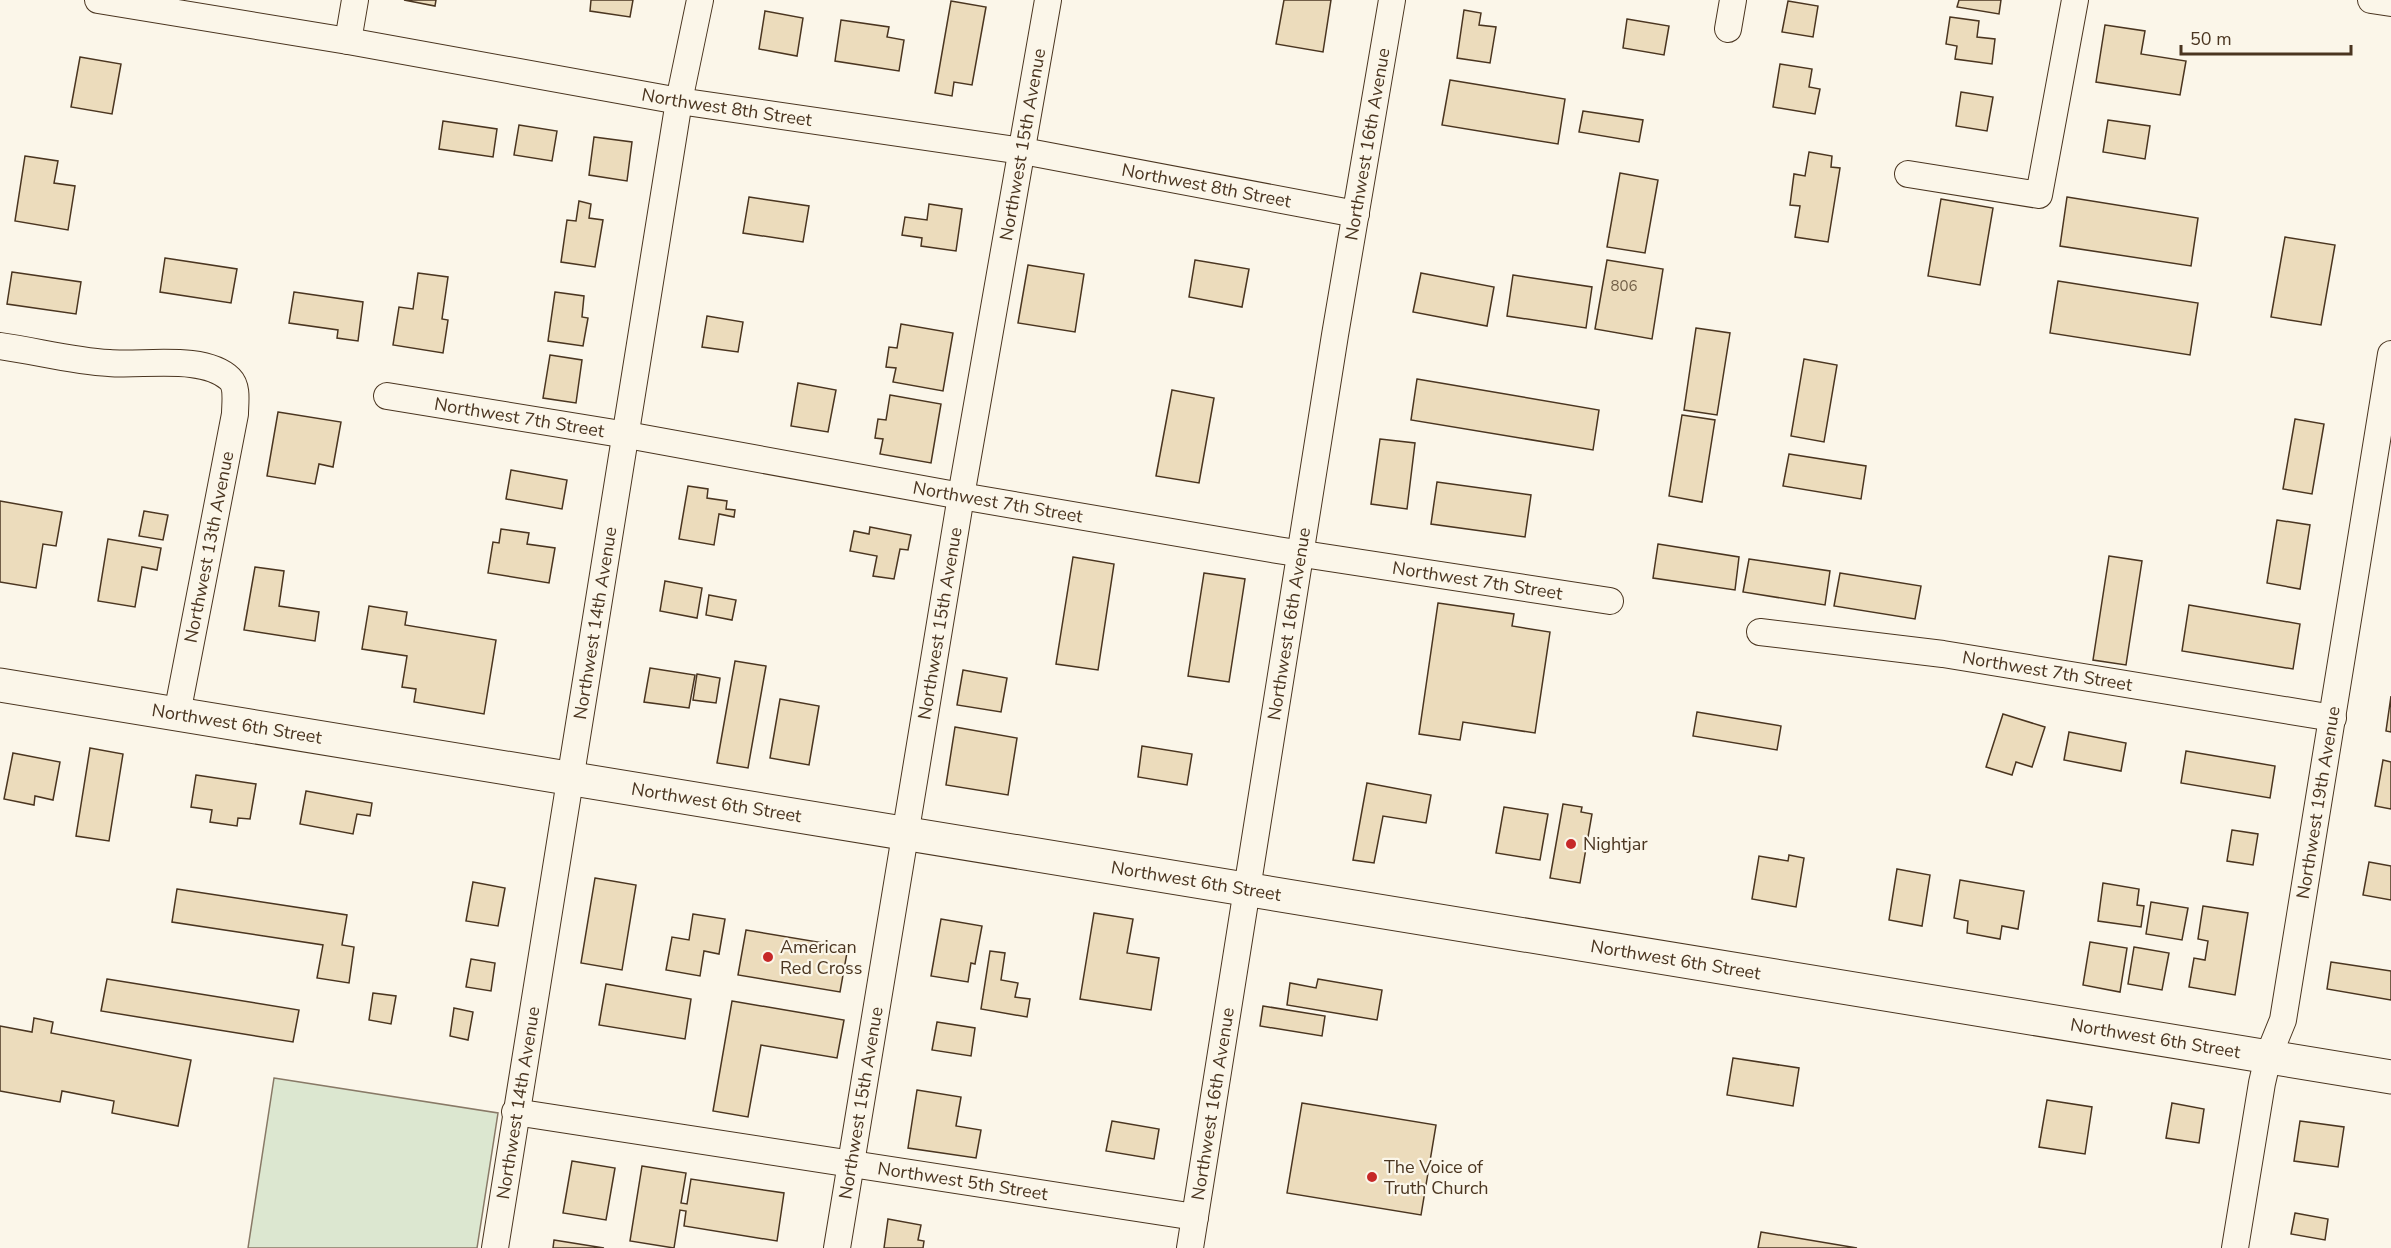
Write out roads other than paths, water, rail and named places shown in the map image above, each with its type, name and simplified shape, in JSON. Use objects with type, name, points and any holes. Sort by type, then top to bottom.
[{"type":"main road","name":"Northwest 6th Street","points":[[0,685],[2391,1077]]},
{"type":"street","name":"Northwest 8th Street","points":[[98,0],[348,41],[679,101],[1023,151],[1356,214]]},
{"type":"street","points":[[348,41],[355,0]]},
{"type":"street","name":"Northwest 14th Avenue","points":[[495,1248],[679,101],[700,0]]},
{"type":"street","name":"Northwest 15th Avenue","points":[[837,1248],[961,496],[1048,0]]},
{"type":"street","name":"Northwest 16th Avenue","points":[[1190,1248],[1246,890],[1303,554],[1392,0]]},
{"type":"street","points":[[1728,29],[1733,0]]},
{"type":"street","points":[[1908,174],[2039,195],[2074,0]]},
{"type":"street","points":[[2371,0],[2391,3]]},
{"type":"street","name":"Northwest 13th Avenue","points":[[0,345],[108,363],[187,364],[219,372],[231,380],[236,393],[235,414],[177,714]]},
{"type":"street","name":"Northwest 19th Avenue","points":[[2235,1248],[2268,1057],[2283,1020],[2391,354]]},
{"type":"street","name":"Northwest 7th Street","points":[[387,396],[627,435],[961,496],[1303,554],[1610,601]]},
{"type":"street","name":"Northwest 7th Street","points":[[1760,632],[1943,654],[2333,718]]},
{"type":"street","name":"Northwest 5th Street","points":[[515,1112],[1195,1217]]},
{"type":"place","name":"Nightjar","points":[[1571,844]]},
{"type":"place","name":"American Red Cross","points":[[768,957]]},
{"type":"place","name":"The Voice of Truth Church","points":[[1372,1177]]}]
